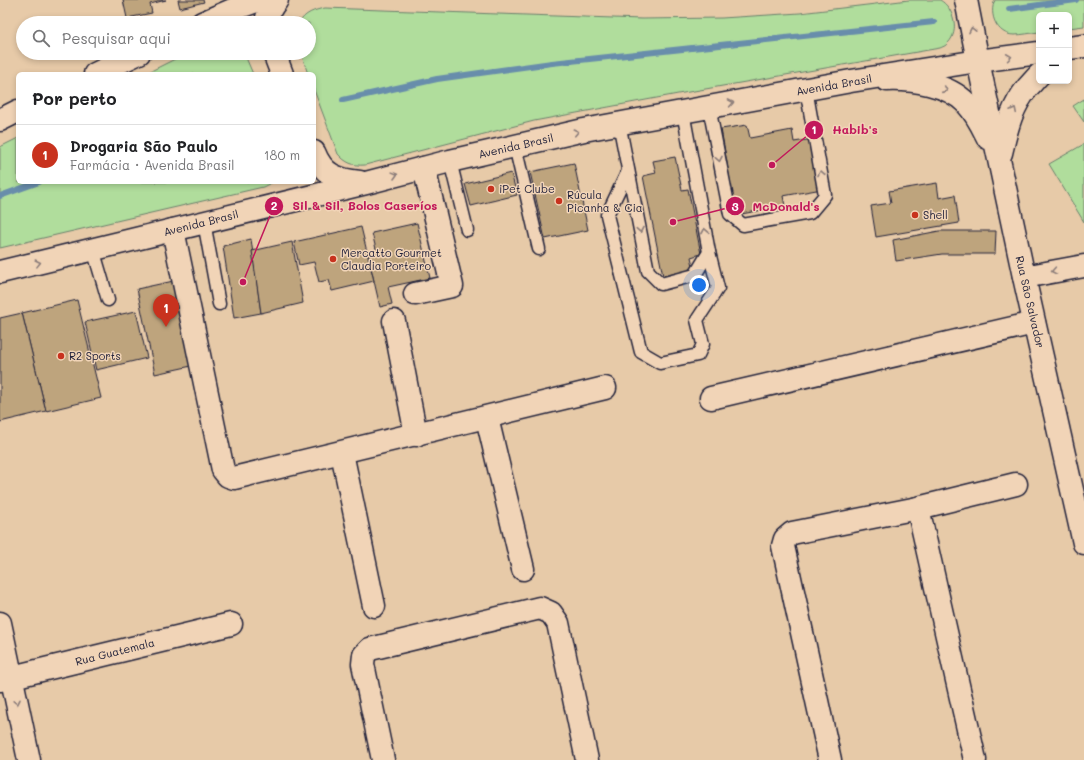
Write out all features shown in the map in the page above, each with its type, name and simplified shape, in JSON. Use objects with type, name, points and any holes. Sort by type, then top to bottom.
[{"type":"street","points":[[220,16],[259,0]]},
{"type":"street","points":[[267,16],[276,0]]},
{"type":"street","name":"Rua São Salvador","points":[[966,0],[1034,323],[1078,484],[1084,543]]},
{"type":"street","points":[[1072,48],[1084,47]]},
{"type":"street","points":[[1072,54],[1084,47]]},
{"type":"street","name":"Avenida Brasil","points":[[0,272],[366,183],[450,161],[584,130],[851,81],[1036,52]]},
{"type":"street","points":[[99,72],[124,60]]},
{"type":"street","points":[[265,60],[269,72]]},
{"type":"street","points":[[277,60],[281,72]]},
{"type":"street","points":[[999,160],[1012,114],[1020,97],[1036,78]]},
{"type":"street","points":[[851,81],[899,79],[915,81],[943,88],[966,102],[974,112],[999,160]]},
{"type":"street","points":[[0,120],[16,112]]},
{"type":"street","points":[[316,158],[324,169],[334,177],[346,181],[366,183]]},
{"type":"street","points":[[415,294],[452,286],[424,168]]},
{"type":"street","points":[[286,202],[298,195],[303,184]]},
{"type":"street","points":[[174,230],[223,470],[228,476],[234,478],[342,453],[604,388]]},
{"type":"street","points":[[1024,277],[1084,266]]},
{"type":"street","points":[[394,321],[416,435]]},
{"type":"street","points":[[711,398],[1034,323]]},
{"type":"street","points":[[486,418],[523,568]]},
{"type":"street","points":[[342,453],[374,606]]},
{"type":"street","points":[[830,760],[783,546],[785,539],[792,533],[918,508],[1016,484]]},
{"type":"street","points":[[918,508],[975,760]]},
{"type":"street","points":[[383,760],[363,664],[364,655],[370,649],[540,608],[551,612],[558,623],[587,760]]},
{"type":"street","points":[[0,623],[6,678],[29,760]]},
{"type":"street","name":"Rua Guatemala","points":[[6,678],[231,624]]},
{"type":"lane","points":[[709,107],[730,214],[744,225],[810,213],[825,195],[806,89]]},
{"type":"lane","points":[[628,171],[607,215],[641,352],[660,363],[698,355],[703,344],[697,320],[718,288],[709,252],[683,112]]},
{"type":"lane","points":[[619,123],[648,271],[661,284],[696,276],[709,252]]},
{"type":"lane","points":[[515,146],[539,249]]},
{"type":"lane","points":[[450,161],[467,230]]},
{"type":"lane","points":[[204,222],[219,304]]},
{"type":"lane","points":[[93,249],[108,300]]},
{"type":"green space","points":[[909,0],[940,0],[949,8],[952,14],[954,20],[954,32],[952,38],[946,45],[940,48],[694,91],[534,121],[365,165],[350,163],[338,154],[316,95],[316,72],[307,72],[303,60],[316,60],[316,16],[305,16],[310,12],[325,8],[642,19],[722,18],[800,13]]},
{"type":"green space","points":[[995,0],[1084,0],[1084,26],[1072,28],[1072,12],[1036,12],[1036,32],[1017,35],[1008,34],[1003,32],[996,23],[993,17],[993,6]]},
{"type":"green space","points":[[173,60],[247,60],[252,72],[149,72]]},
{"type":"green space","points":[[1084,99],[1084,122],[1073,106]]},
{"type":"green space","points":[[16,139],[16,184],[269,184],[263,187],[0,248],[0,147]]},
{"type":"green space","points":[[1084,144],[1084,222],[1049,164]]},
{"type":"building","points":[[123,0],[166,0],[150,4],[152,13],[137,16],[127,16]]},
{"type":"building","points":[[178,0],[203,0],[204,2],[180,8]]},
{"type":"building","points":[[747,125],[750,138],[792,130],[794,142],[813,139],[822,189],[783,196],[785,206],[736,215],[721,129]]},
{"type":"building","points":[[675,157],[682,190],[688,189],[701,254],[691,257],[694,270],[663,276],[643,176],[656,173],[653,161]]},
{"type":"building","name":"Rúcula Picanha & Cia","points":[[574,163],[588,230],[545,239],[530,172]]},
{"type":"building","name":"iPet Clube","points":[[511,173],[517,195],[471,206],[465,184]]},
{"type":"building","name":"Shell","points":[[937,183],[939,198],[955,195],[959,223],[876,237],[871,206],[891,203],[889,191]]},
{"type":"building","points":[[417,223],[430,278],[388,287],[392,304],[380,307],[368,255],[377,253],[372,233]]},
{"type":"building","name":"Mercatto Gourmet Claudia Porteiro","points":[[361,227],[374,281],[332,291],[329,280],[319,282],[314,262],[299,265],[294,242]]},
{"type":"building","points":[[939,231],[996,231],[995,254],[942,254],[896,261],[893,240]]},
{"type":"building","points":[[251,239],[261,313],[234,318],[223,246]]},
{"type":"building","points":[[292,242],[303,303],[261,313],[252,251]]},
{"type":"building","points":[[178,280],[196,365],[155,374],[137,289]]},
{"type":"building","name":"R2 Sports","points":[[77,300],[101,398],[46,411],[22,313]]},
{"type":"building","points":[[136,311],[147,358],[96,370],[85,322]]},
{"type":"building","points":[[22,313],[46,411],[0,422],[0,318]]},
{"type":"waterway","points":[[1009,9],[1076,0]]},
{"type":"waterway","points":[[343,100],[437,79],[552,63],[934,22]]},
{"type":"waterway","points":[[0,196],[33,184]]},
{"type":"place","name":"Habib's","points":[[772,165]]},
{"type":"place","name":"iPet Clube","points":[[491,189]]},
{"type":"place","name":"Rúcula Picanha & Cia","points":[[559,201]]},
{"type":"place","name":"Shell","points":[[915,215]]},
{"type":"place","name":"McDonald's","points":[[673,222]]},
{"type":"place","name":"Mercatto Gourmet Claudia Porteiro","points":[[333,259]]},
{"type":"place","name":"Sil & Sil, Bolos Caseríos","points":[[243,282]]},
{"type":"place","name":"Drogaria São Paulo","points":[[166,327]]},
{"type":"place","name":"R2 Sports","points":[[61,356]]}]
